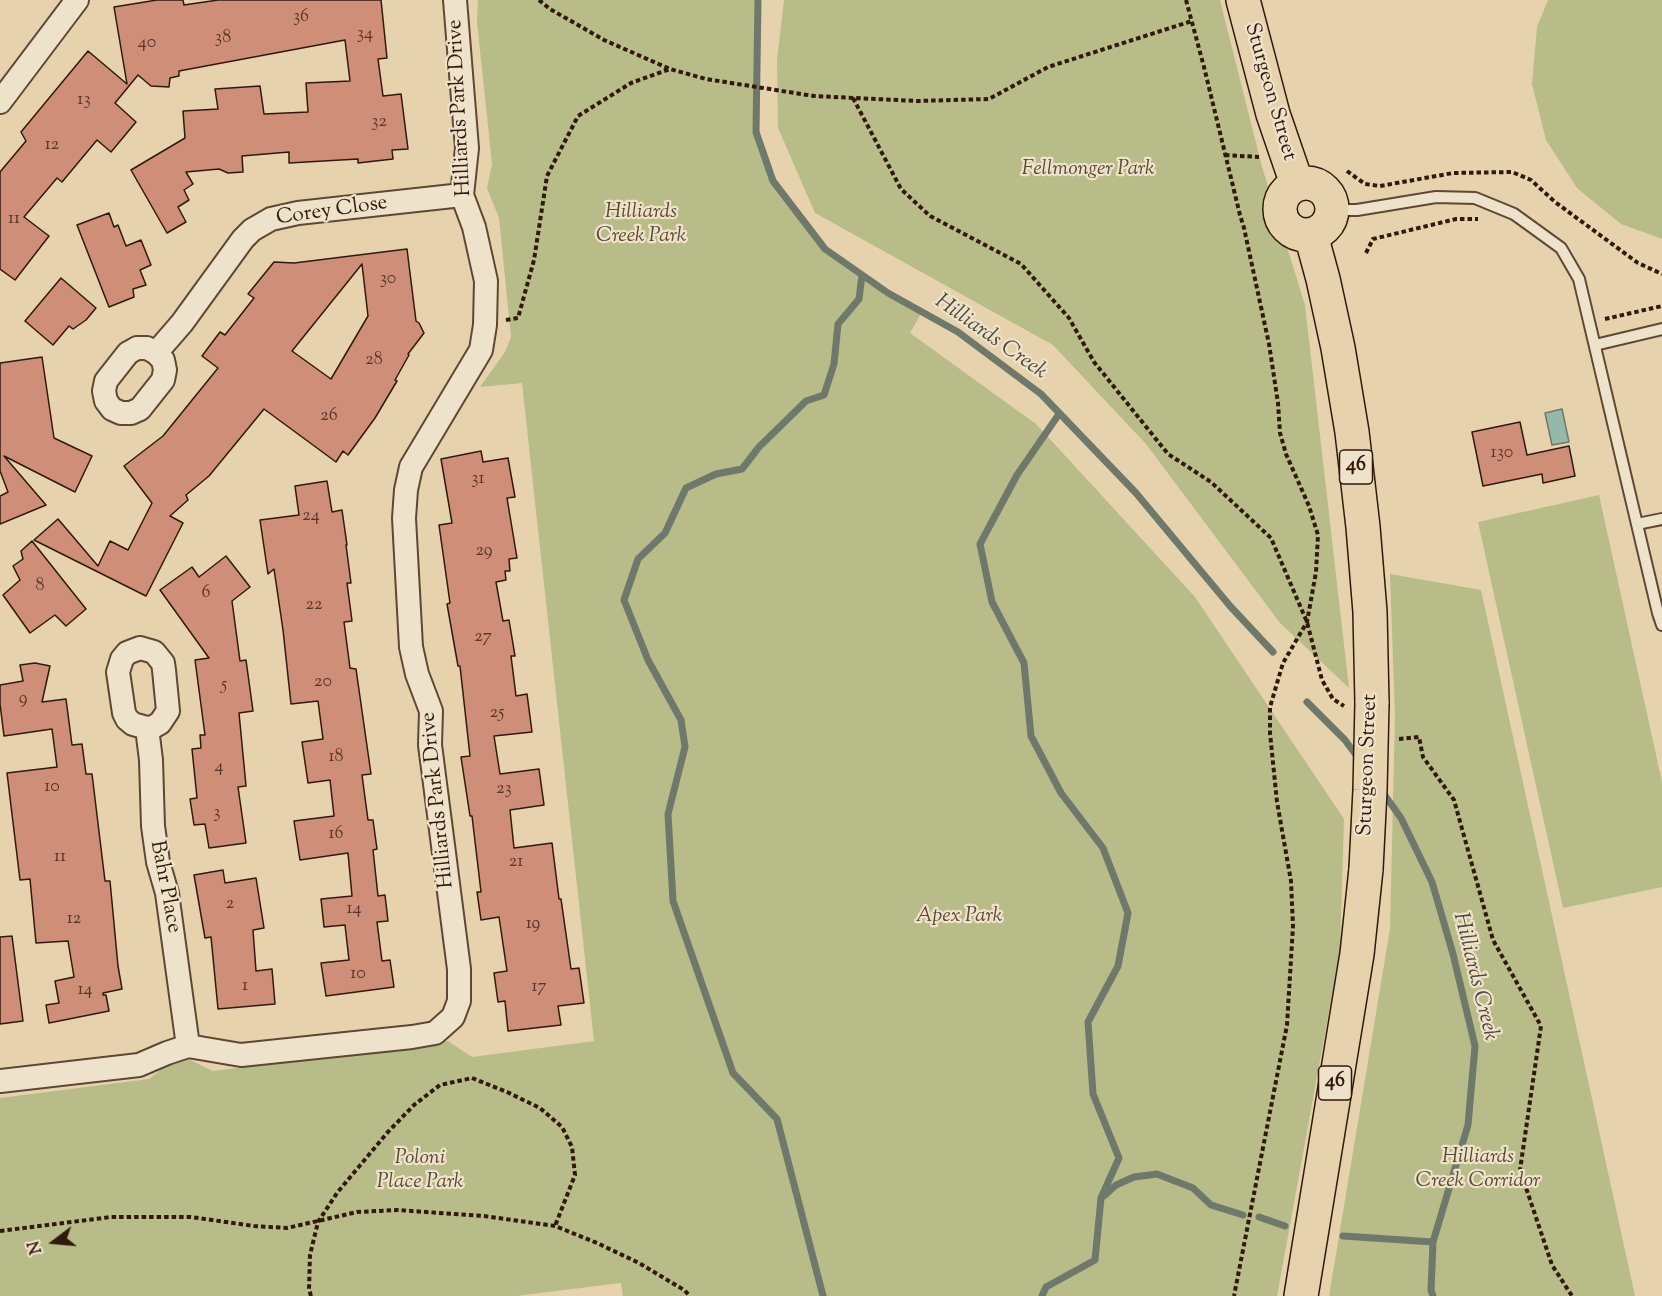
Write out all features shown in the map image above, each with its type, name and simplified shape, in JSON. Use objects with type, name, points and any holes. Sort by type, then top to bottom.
[{"type":"main road","name":"Sturgeon Street","points":[[1243,0],[1273,114],[1297,184]]},
{"type":"main road","points":[[1313,183],[1328,193],[1333,210],[1331,218],[1320,232],[1303,236],[1287,228],[1282,220],[1279,212],[1283,195],[1297,184],[1313,183]]},
{"type":"main road","name":"Sturgeon Street","points":[[1301,1296],[1357,954],[1370,790],[1372,704],[1369,601],[1352,432],[1338,348],[1311,235]]},
{"type":"street","points":[[0,102],[77,0]]},
{"type":"street","name":"Hilliards Park Drive","points":[[0,1081],[139,1065],[188,1046],[242,1055],[412,1037],[435,1033],[453,1017],[459,1001],[459,969],[430,745],[431,711],[417,674],[411,647],[404,518],[411,466],[481,350],[485,325],[486,281],[474,227],[462,195],[467,148],[455,0]]},
{"type":"street","name":"Corey Close","points":[[156,352],[182,323],[243,239],[252,230],[272,219],[298,213],[462,195]]},
{"type":"street","name":"Bahr Place","points":[[147,728],[151,760],[153,826],[158,862],[167,894],[188,1046]]},
{"type":"lane","points":[[1333,210],[1357,210],[1436,197],[1475,198],[1514,214],[1561,248],[1579,279],[1662,625]]},
{"type":"lane","points":[[1595,345],[1662,329]]},
{"type":"lane","points":[[1637,524],[1662,519]]},
{"type":"path","points":[[539,0],[550,9],[604,40],[670,69],[706,79],[814,96],[853,98],[989,99],[1048,67],[1192,21]]},
{"type":"path","points":[[1186,0],[1244,228],[1269,344],[1280,433],[1318,535],[1316,572],[1307,622],[1283,663],[1270,707],[1270,733],[1277,802],[1291,881],[1293,926],[1287,1025],[1234,1296]]},
{"type":"path","points":[[485,325],[518,318],[534,260],[547,176],[578,116],[631,83],[670,69]]},
{"type":"path","points":[[853,98],[900,189],[930,216],[1021,264],[1069,318],[1094,362],[1168,454],[1211,482],[1271,538],[1307,622]]},
{"type":"path","points":[[1225,155],[1266,158]]},
{"type":"path","points":[[1366,253],[1373,239],[1456,219],[1485,219]]},
{"type":"path","points":[[1590,323],[1662,306]]},
{"type":"path","points":[[1419,737],[1423,757],[1455,800],[1492,940],[1540,1026],[1520,1170],[1552,1265],[1572,1296]]},
{"type":"path","points":[[311,1296],[309,1289],[310,1255],[318,1222],[337,1193],[387,1133],[414,1105],[440,1085],[472,1078],[540,1108],[562,1127],[572,1147],[575,1175],[555,1226]]},
{"type":"path","points":[[0,1231],[111,1217],[191,1217],[287,1228],[357,1212],[397,1210],[484,1216],[555,1226],[639,1263],[690,1296]]},
{"type":"green space","name":"Apex Park","points":[[478,0],[758,0],[756,132],[773,181],[825,249],[888,293],[922,312],[910,333],[1036,424],[1195,597],[1344,819],[1340,951],[1277,1296],[623,1296],[621,1283],[516,1296],[0,1296],[0,1098],[149,1079],[180,1055],[213,1071],[448,1041],[472,1057],[594,1041],[522,383],[480,387],[505,352],[511,337],[499,218],[487,188],[492,164],[477,22]]},
{"type":"green space","name":"Fellmonger Park","points":[[784,0],[1220,0],[1262,167],[1305,305],[1349,688],[1280,623],[1146,444],[1053,345],[815,213],[778,128],[777,60]]},
{"type":"green space","points":[[1548,0],[1662,0],[1662,239],[1621,224],[1577,188],[1546,140],[1532,84],[1537,27]]},
{"type":"green space","points":[[1599,495],[1662,782],[1662,887],[1563,908],[1478,522]]},
{"type":"green space","name":"Hilliards Creek Corridor","points":[[1390,574],[1481,590],[1635,1296],[1329,1296],[1390,929],[1395,716]]},
{"type":"shaded area","points":[[1562,409],[1569,442],[1552,445],[1545,413]]},
{"type":"building","points":[[157,0],[183,0],[184,5],[218,0],[381,0],[387,58],[378,59],[383,96],[401,94],[408,149],[392,150],[393,159],[358,163],[358,159],[289,163],[289,152],[242,156],[243,172],[228,173],[219,169],[186,172],[193,184],[184,190],[189,200],[178,207],[186,222],[167,233],[131,170],[185,138],[183,111],[218,109],[215,89],[260,86],[264,114],[308,112],[306,83],[350,81],[345,40],[179,71],[179,76],[170,78],[169,87],[151,86],[138,75],[115,103],[136,122],[111,152],[97,140],[62,182],[57,178],[24,217],[49,236],[15,280],[0,269],[0,172],[26,141],[21,132],[88,51],[127,84],[114,7]]},
{"type":"building","points":[[109,213],[114,227],[118,225],[126,246],[141,240],[151,265],[140,270],[146,285],[133,289],[134,297],[109,307],[77,225]]},
{"type":"building","points":[[407,249],[416,321],[424,333],[408,354],[395,380],[397,381],[375,418],[348,455],[343,451],[336,462],[264,409],[209,476],[186,495],[188,500],[170,516],[183,523],[146,596],[34,540],[58,519],[98,566],[110,541],[128,550],[152,503],[124,466],[163,436],[218,368],[202,356],[220,332],[225,335],[254,298],[248,294],[274,262],[294,263]],"holes":[[[362,264],[368,316],[331,379],[292,351]]]},
{"type":"building","points":[[61,278],[96,308],[86,320],[73,329],[69,326],[53,345],[25,321]]},
{"type":"building","points":[[42,357],[54,438],[92,456],[75,492],[4,456],[46,505],[0,524],[0,496],[8,492],[0,471],[0,363]]},
{"type":"building","points":[[1520,422],[1527,455],[1569,446],[1575,476],[1543,483],[1542,474],[1483,486],[1472,432]]},
{"type":"building","points":[[481,451],[483,462],[508,458],[515,497],[507,498],[517,558],[509,559],[510,571],[505,571],[506,580],[496,582],[503,621],[509,620],[515,656],[511,656],[516,696],[527,694],[532,732],[494,736],[500,774],[539,769],[544,805],[510,810],[514,848],[552,843],[571,969],[579,968],[584,1003],[558,1006],[561,1025],[508,1031],[505,1001],[498,1002],[494,973],[507,971],[499,917],[481,920],[477,892],[481,892],[472,816],[470,816],[461,757],[470,756],[460,666],[458,666],[447,604],[450,603],[439,525],[452,523],[441,459]]},
{"type":"building","points":[[327,481],[332,512],[342,510],[347,545],[351,583],[347,583],[352,621],[344,622],[350,668],[356,669],[371,774],[362,775],[368,820],[373,820],[377,849],[373,850],[378,896],[385,895],[388,921],[377,922],[382,961],[390,960],[394,987],[326,996],[321,963],[349,960],[345,925],[324,927],[321,899],[352,896],[348,853],[300,860],[294,821],[334,816],[330,780],[308,783],[302,742],[323,739],[318,701],[291,704],[274,569],[268,574],[260,520],[299,515],[295,486]]},
{"type":"building","points":[[32,541],[86,609],[66,626],[55,615],[30,633],[3,595],[20,580],[13,566],[23,559],[21,551]]},
{"type":"building","points":[[226,556],[250,587],[232,601],[240,661],[246,660],[253,711],[239,713],[246,786],[238,787],[246,843],[209,848],[205,824],[194,825],[190,799],[197,798],[192,749],[201,748],[200,735],[205,735],[195,660],[209,658],[160,590],[192,567],[199,577]]},
{"type":"building","points":[[35,663],[50,666],[42,702],[66,699],[72,745],[82,744],[86,774],[92,774],[105,881],[110,881],[122,989],[103,993],[106,995],[109,1011],[49,1023],[46,1005],[59,1003],[55,981],[74,977],[68,941],[36,943],[30,879],[20,880],[7,773],[57,767],[52,729],[4,736],[0,704],[0,685],[23,681],[20,665]]},
{"type":"building","points":[[223,870],[225,883],[256,878],[264,928],[253,930],[256,971],[272,969],[275,1004],[218,1009],[211,937],[205,938],[194,875]]},
{"type":"building","points":[[12,936],[23,1021],[0,1024],[0,937]]},
{"type":"waterway","name":"Hilliards Creek","points":[[758,0],[756,132],[773,181],[825,249],[888,293],[958,332],[1041,394],[1136,493],[1230,606],[1273,652]]},
{"type":"waterway","points":[[823,1296],[777,1119],[733,1073],[673,901],[668,814],[685,747],[681,720],[648,660],[624,600],[638,559],[665,533],[686,488],[716,474],[742,469],[759,447],[806,401],[824,395],[834,364],[838,324],[859,299],[862,275]]},
{"type":"waterway","points":[[1042,1296],[1046,1287],[1095,1260],[1101,1198],[1119,1158],[1093,1094],[1088,1022],[1118,966],[1128,913],[1103,848],[1061,793],[1031,736],[1024,663],[992,602],[980,544],[1017,475],[1059,414]]},
{"type":"waterway","name":"Hilliards Creek","points":[[1307,702],[1345,740],[1359,759]]},
{"type":"waterway","name":"Hilliards Creek","points":[[1381,790],[1401,818],[1432,882],[1453,954],[1475,1046],[1468,1125],[1433,1242],[1431,1290],[1433,1296]]},
{"type":"waterway","points":[[1104,1196],[1116,1185],[1134,1177],[1157,1174],[1193,1188],[1211,1205],[1243,1215]]},
{"type":"waterway","points":[[1259,1217],[1285,1226]]},
{"type":"waterway","points":[[1343,1236],[1433,1242]]},
{"type":"park label","name":"Hilliards Creek Park","points":[[641,225]]},
{"type":"park label","name":"Poloni Place Park","points":[[420,1171]]}]
